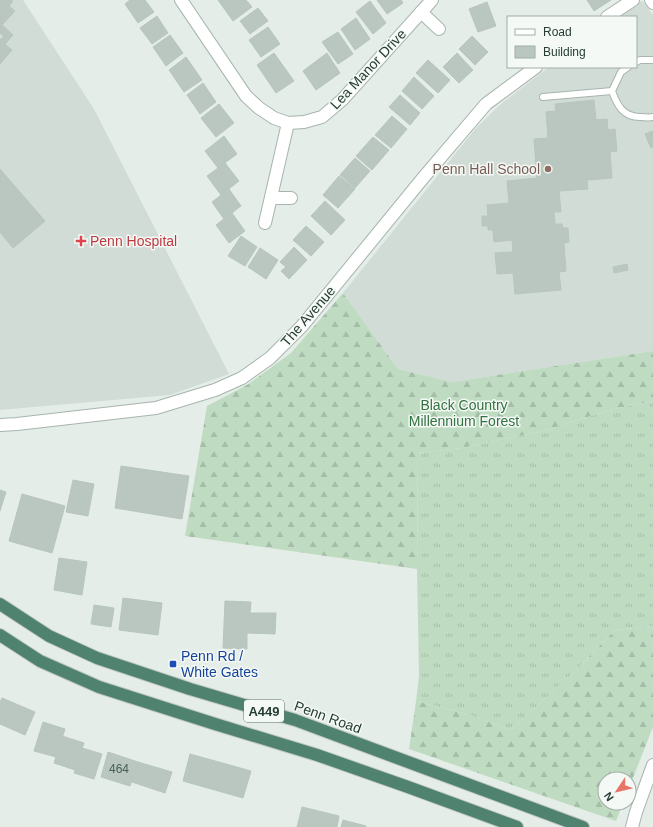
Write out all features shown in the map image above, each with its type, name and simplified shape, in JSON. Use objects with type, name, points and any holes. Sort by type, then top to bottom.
[{"type":"highway","name":"Penn Road","points":[[0,604],[49,636],[97,658],[190,689],[295,720],[583,827]]},
{"type":"highway","name":"A449","points":[[0,635],[40,661],[99,687],[317,755],[517,827]]},
{"type":"street","name":"Lea Manor Drive","points":[[181,0],[246,96],[259,108],[274,118],[288,123],[304,122],[322,117],[342,100],[432,0]]},
{"type":"street","points":[[608,16],[632,0]]},
{"type":"street","points":[[422,12],[439,29]]},
{"type":"street","name":"The Avenue","points":[[0,424],[17,424],[156,408],[215,390],[242,378],[270,358],[302,326],[486,104],[535,68]]},
{"type":"street","points":[[265,223],[288,123]]},
{"type":"street","points":[[271,198],[291,198]]},
{"type":"street","points":[[632,827],[653,765]]},
{"type":"lane","points":[[637,62],[640,60],[653,60]]},
{"type":"lane","points":[[627,68],[621,72],[612,91],[616,102],[623,112],[632,117],[651,118],[653,116]]},
{"type":"lane","points":[[543,97],[612,91]]},
{"type":"shaded area","name":"Penn Hospital","points":[[0,0],[23,0],[94,109],[229,374],[170,395],[0,410]]},
{"type":"shaded area","name":"Penn Hall School","points":[[642,1],[653,15],[653,351],[452,382],[398,369],[343,293],[476,128],[502,103],[548,68],[637,68],[637,16],[620,16]]},
{"type":"green space","name":"Black Country Millennium Forest","points":[[343,293],[398,369],[452,382],[653,351],[653,401],[609,410],[547,430],[461,448],[418,453],[417,569],[185,536],[207,406],[247,385],[291,353]]},
{"type":"green space","points":[[653,401],[653,626],[615,630],[575,671],[511,730],[467,714],[416,701],[419,676],[417,569],[418,453],[461,448],[547,430],[609,410]]},
{"type":"green space","points":[[653,626],[653,727],[636,771],[597,771],[597,811],[620,811],[616,821],[409,749],[416,701],[467,714],[511,730],[575,671],[615,630]]},
{"type":"building","points":[[0,0],[13,1],[9,6],[15,11],[2,25],[13,35],[5,44],[12,50],[0,64],[0,40],[4,36],[0,33]]},
{"type":"building","points":[[130,0],[145,0],[154,12],[138,23],[125,4]]},
{"type":"building","points":[[218,0],[246,0],[252,7],[233,21]]},
{"type":"building","points":[[377,0],[401,0],[403,3],[387,14]]},
{"type":"building","points":[[587,0],[611,0],[594,11]]},
{"type":"building","points":[[370,1],[386,23],[373,34],[356,12]]},
{"type":"building","points":[[487,2],[496,26],[478,32],[469,9]]},
{"type":"building","points":[[258,8],[268,21],[250,34],[240,21]]},
{"type":"building","points":[[157,16],[168,33],[152,44],[140,28]]},
{"type":"building","points":[[356,18],[370,39],[355,50],[341,29]]},
{"type":"building","points":[[268,27],[280,44],[261,57],[249,40]]},
{"type":"building","points":[[338,32],[353,54],[338,64],[322,42]]},
{"type":"building","points":[[170,35],[183,53],[166,66],[153,47]]},
{"type":"building","points":[[472,36],[488,52],[475,65],[459,49]]},
{"type":"building","points":[[274,53],[294,81],[276,93],[257,65]]},
{"type":"building","points":[[327,53],[340,73],[316,90],[303,71]]},
{"type":"building","points":[[457,53],[473,70],[459,83],[443,67]]},
{"type":"building","points":[[186,57],[202,80],[184,92],[169,70]]},
{"type":"building","points":[[428,60],[450,80],[438,93],[416,73]]},
{"type":"building","points":[[414,77],[434,96],[422,109],[402,91]]},
{"type":"building","points":[[203,83],[216,102],[200,114],[187,95]]},
{"type":"building","points":[[400,95],[420,113],[410,125],[389,107]]},
{"type":"building","points":[[594,100],[596,120],[607,119],[608,130],[615,129],[617,151],[610,152],[612,178],[587,180],[588,189],[559,191],[561,212],[554,212],[555,224],[562,224],[563,228],[568,228],[569,242],[564,243],[566,271],[559,272],[561,290],[515,294],[513,273],[497,274],[495,253],[513,252],[512,240],[494,242],[493,230],[488,230],[488,226],[482,226],[482,216],[488,216],[487,205],[509,203],[507,181],[537,178],[534,139],[548,138],[546,112],[556,111],[555,104]]},
{"type":"building","points":[[219,104],[234,123],[216,137],[201,118]]},
{"type":"building","points":[[392,116],[407,129],[391,148],[375,135]]},
{"type":"building","points":[[653,131],[653,147],[651,148],[645,134]]},
{"type":"building","points":[[224,136],[237,154],[218,168],[205,151]]},
{"type":"building","points":[[373,137],[389,150],[372,170],[356,156]]},
{"type":"building","points":[[355,158],[370,171],[355,188],[340,175]]},
{"type":"building","points":[[225,163],[239,181],[221,195],[207,176]]},
{"type":"building","points":[[0,169],[45,221],[13,248],[0,232]]},
{"type":"building","points":[[339,176],[355,189],[338,208],[323,195]]},
{"type":"building","points":[[229,189],[241,206],[224,219],[212,202]]},
{"type":"building","points":[[325,201],[345,220],[331,235],[311,216]]},
{"type":"building","points":[[232,213],[245,231],[229,243],[216,225]]},
{"type":"building","points":[[306,226],[324,242],[311,256],[293,240]]},
{"type":"building","points":[[241,236],[257,247],[245,266],[228,256]]},
{"type":"building","points":[[294,247],[307,260],[289,279],[281,271],[286,267],[280,262]]},
{"type":"building","points":[[260,248],[278,260],[266,279],[248,267]]},
{"type":"building","points":[[627,264],[628,270],[614,273],[613,267]]},
{"type":"building","points":[[121,466],[189,476],[182,519],[115,508]]},
{"type":"building","points":[[73,480],[94,484],[88,516],[66,512]]},
{"type":"building","points":[[0,490],[6,492],[0,511]]},
{"type":"building","points":[[22,494],[65,506],[52,553],[9,541]]},
{"type":"building","points":[[59,558],[87,562],[82,595],[54,590]]},
{"type":"building","points":[[123,598],[162,603],[158,635],[119,630]]},
{"type":"building","points":[[225,601],[251,602],[250,613],[276,613],[275,634],[247,633],[247,649],[223,648]]},
{"type":"building","points":[[94,605],[114,608],[111,627],[91,624]]},
{"type":"building","points":[[2,698],[35,712],[25,735],[0,724],[0,702]]},
{"type":"building","points":[[43,722],[65,729],[56,757],[34,751]]},
{"type":"building","points":[[62,736],[84,743],[75,770],[54,763]]},
{"type":"building","points":[[82,748],[102,754],[94,779],[74,773]]},
{"type":"building","points":[[108,752],[138,762],[130,786],[101,777]]},
{"type":"building","points":[[190,754],[251,771],[243,798],[183,781]]},
{"type":"building","points":[[138,762],[172,772],[165,793],[132,782]]},
{"type":"building","points":[[302,807],[339,816],[337,827],[297,827]]},
{"type":"building","points":[[343,820],[366,826],[366,827],[341,827]]},
{"type":"place","name":"Penn Hall School","points":[[548,169]]},
{"type":"place","name":"Penn Hospital","points":[[81,241]]},
{"type":"place","name":"Penn Rd / White Gates","points":[[173,664]]}]
